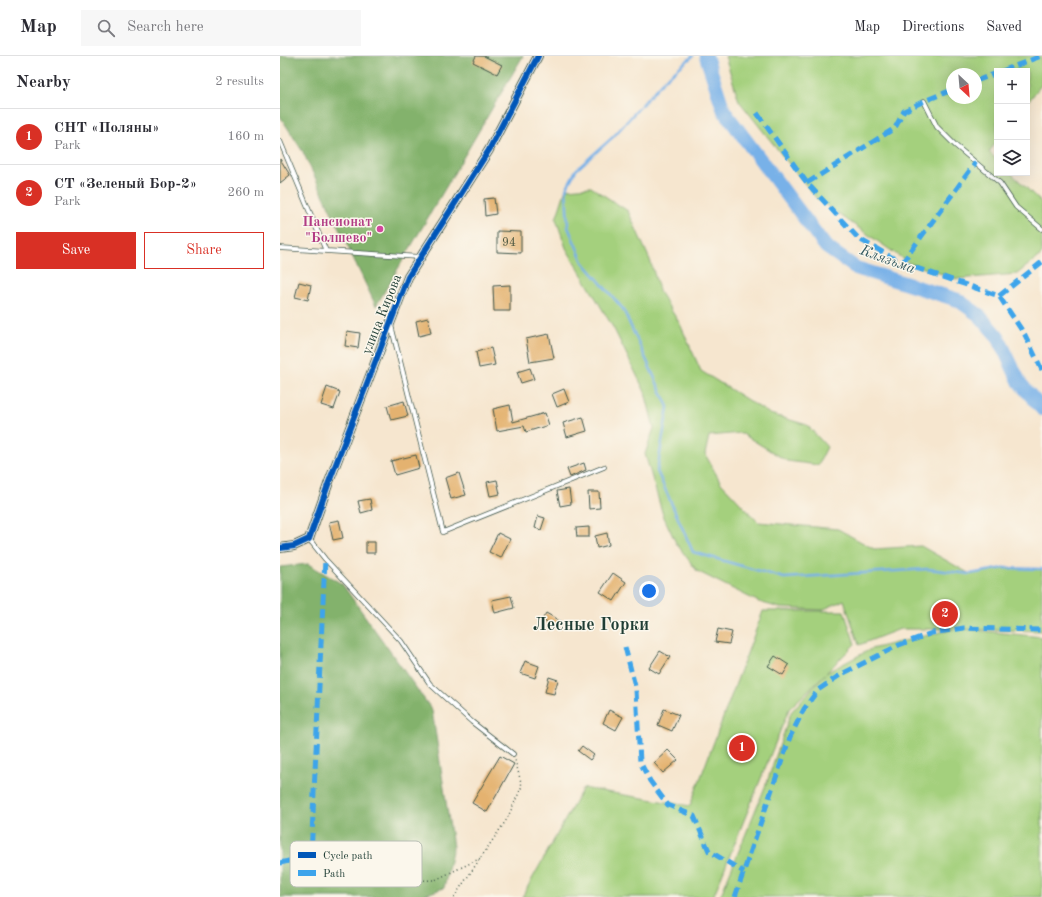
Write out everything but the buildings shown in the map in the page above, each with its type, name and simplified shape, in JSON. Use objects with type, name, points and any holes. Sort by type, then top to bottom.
[{"type":"street","name":"улица Кирова","points":[[309,539],[329,482],[408,277],[489,150],[538,56]]},
{"type":"street","points":[[280,548],[294,546],[309,539]]},
{"type":"lane","points":[[924,101],[937,127],[956,146],[1000,183],[1016,207],[1042,229]]},
{"type":"lane","points":[[280,141],[326,251]]},
{"type":"lane","points":[[280,248],[420,257]]},
{"type":"lane","points":[[391,322],[443,532],[604,467]]},
{"type":"lane","points":[[309,539],[325,559],[401,641],[430,684],[472,722],[513,754]]},
{"type":"path","points":[[454,897],[507,819],[522,786],[513,754]]},
{"type":"path","points":[[422,880],[436,880],[481,858]]},
{"type":"green space","name":"Пансионат \"Болшево\"","points":[[280,56],[523,56],[376,306],[303,152],[280,116]]},
{"type":"green space","points":[[725,56],[1042,56],[1042,84],[1030,99],[1030,68],[994,68],[994,145],[989,152],[994,157],[994,176],[1014,176],[1042,203],[1042,254],[1017,274],[957,279],[909,263],[817,199],[739,101]]},
{"type":"green space","points":[[591,187],[628,211],[650,260],[660,293],[680,324],[701,371],[770,414],[807,425],[827,447],[818,465],[787,461],[741,433],[709,436],[705,454],[721,483],[758,522],[838,529],[874,549],[921,546],[970,574],[1004,568],[1042,569],[1042,631],[964,629],[1042,637],[1042,897],[720,897],[767,782],[791,712],[825,674],[789,709],[713,897],[522,897],[583,788],[690,806],[763,611],[844,611],[855,644],[826,673],[871,649],[953,629],[900,629],[859,645],[844,600],[822,610],[780,608],[759,602],[697,571],[676,543],[663,515],[645,454],[654,428],[645,392],[614,329],[566,248],[556,219],[566,189]]},
{"type":"green space","points":[[308,564],[342,584],[432,710],[453,847],[444,888],[418,897],[280,897],[280,567]]},
{"type":"waterway","points":[[693,56],[664,80],[613,137],[576,170],[566,189],[568,227],[583,262],[623,309],[668,407],[657,471],[693,552],[784,578],[928,569],[970,574],[1004,568],[1042,569]]},
{"type":"waterway","name":"Клязьма","points":[[706,56],[724,111],[826,247],[856,268],[958,300],[979,315],[998,337],[1020,383],[1042,409]]},
{"type":"marked path","points":[[1010,68],[1041,56]]},
{"type":"marked path","points":[[982,79],[994,74]]},
{"type":"marked path","points":[[807,183],[895,128],[904,111],[946,92]]},
{"type":"marked path","points":[[757,113],[807,183],[859,239],[902,263],[999,296],[1025,335],[1042,370]]},
{"type":"marked path","points":[[902,263],[976,162]]},
{"type":"marked path","points":[[999,296],[1042,262]]},
{"type":"marked path","points":[[312,841],[325,559]]},
{"type":"marked path","points":[[735,897],[790,737],[804,709],[818,690],[840,675],[899,645],[932,633],[964,628],[1042,630]]},
{"type":"marked path","points":[[625,647],[636,690],[640,762],[650,781],[668,805],[694,816],[709,851],[744,872]]},
{"type":"marked path","points":[[280,863],[290,861]]},
{"type":"cycle path","points":[[280,548],[294,546],[309,539],[329,482],[408,277],[489,150],[538,56]]},
{"type":"place","name":"Пансионат \"Болшево\"","points":[[380,229]]},
{"type":"place","name":"СТ «Зеленый Бор-2»","points":[[945,614]]},
{"type":"place","name":"СНТ «Поляны»","points":[[742,748]]},
{"type":"district","name":"Лесные Горки","points":[[591,624]]}]
